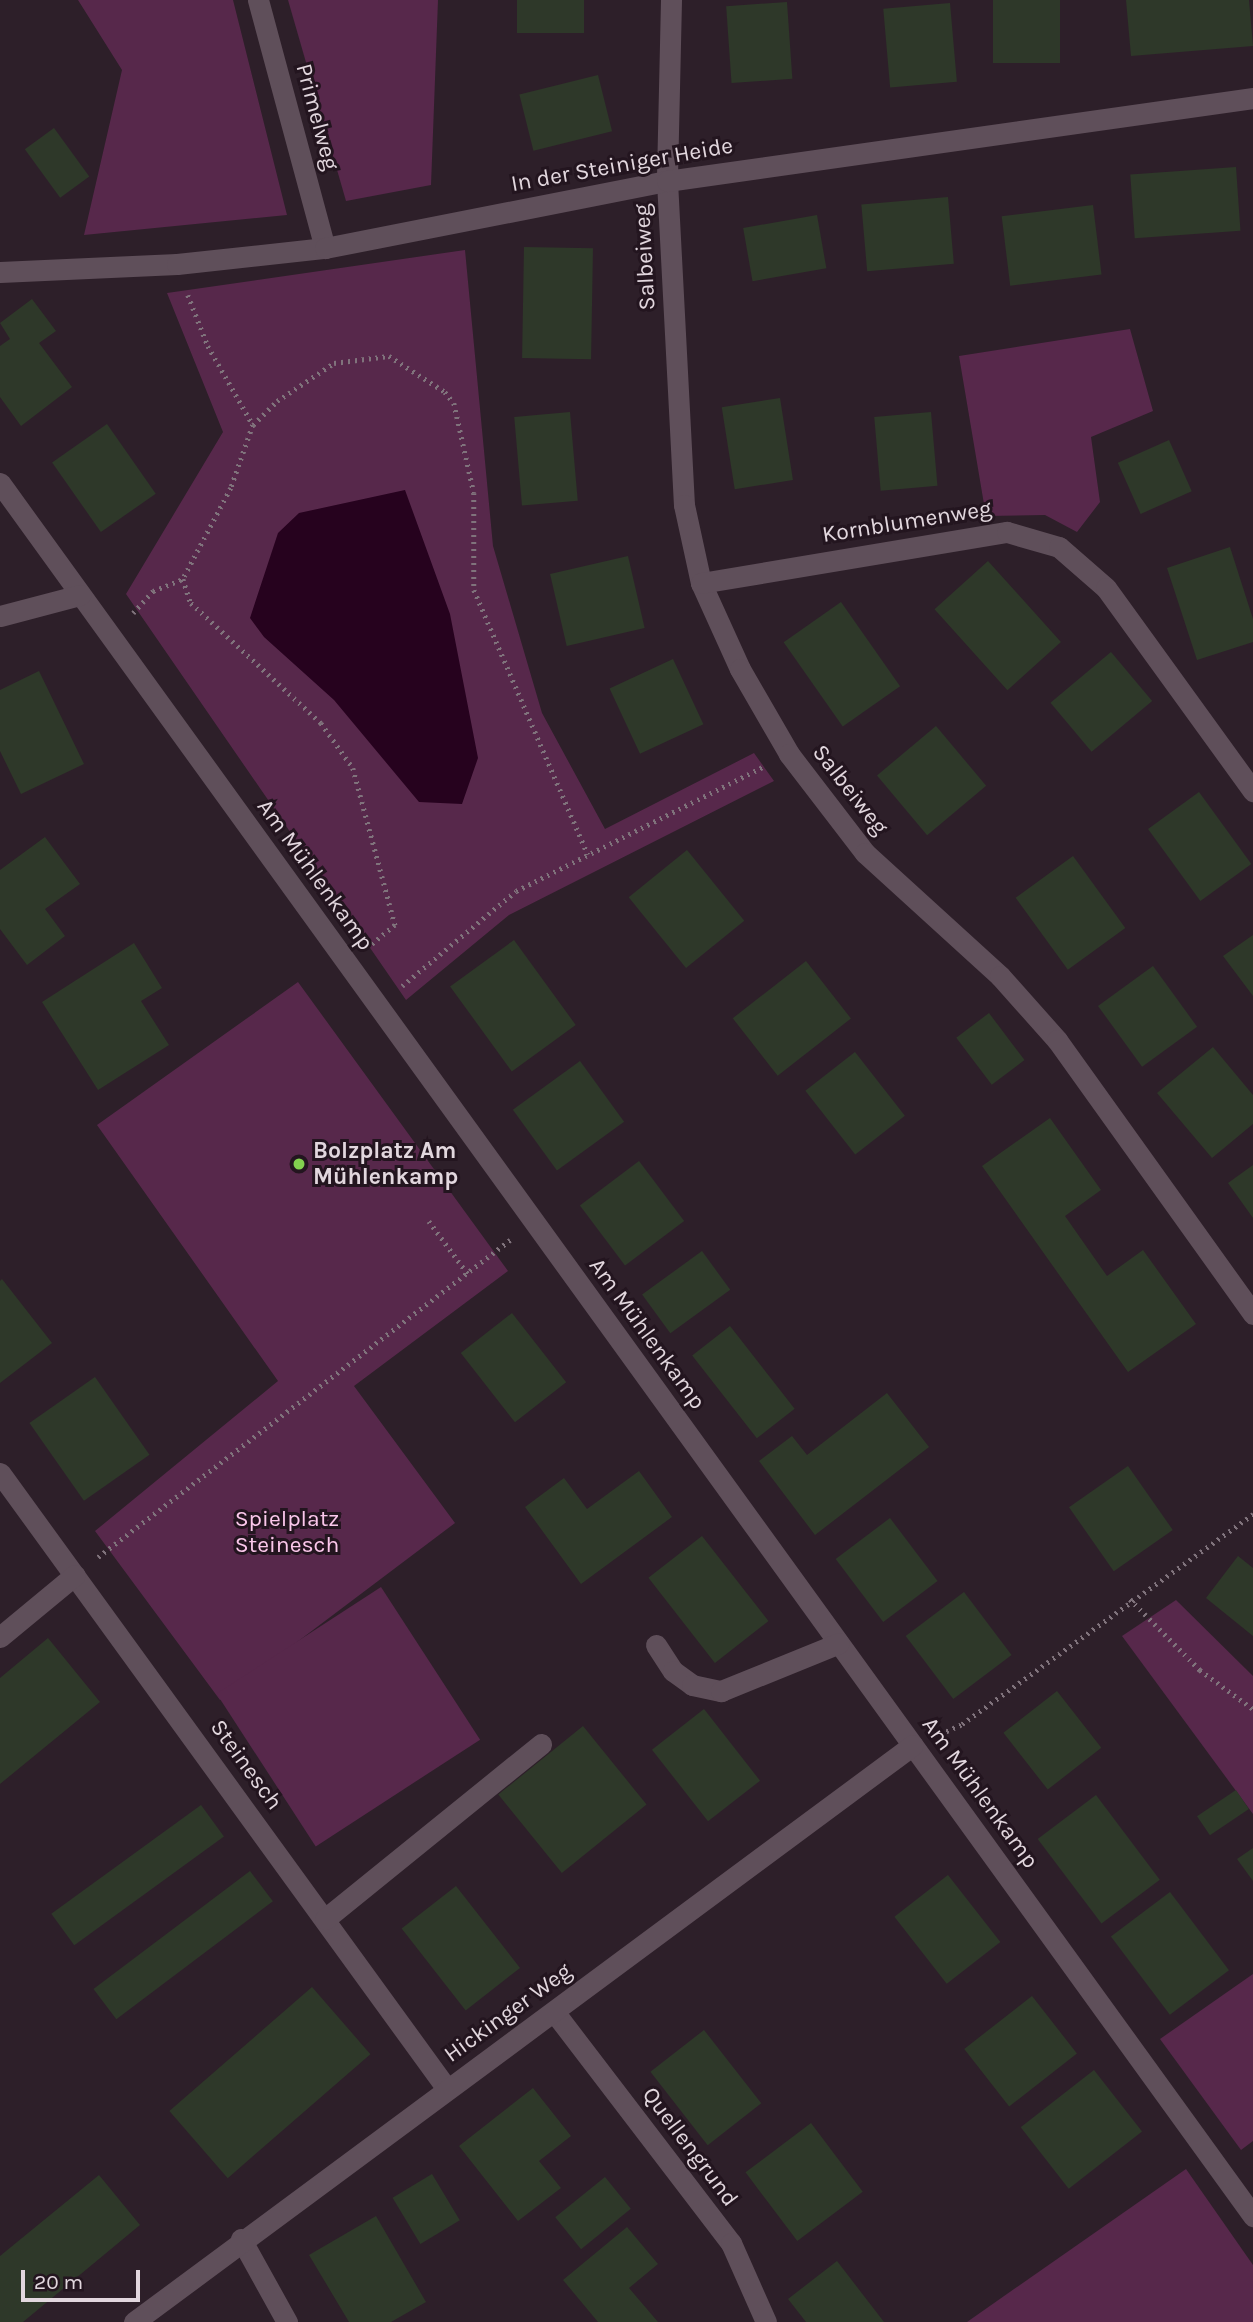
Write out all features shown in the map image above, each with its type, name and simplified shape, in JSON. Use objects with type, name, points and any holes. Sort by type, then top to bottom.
[{"type":"street","name":"Primelweg","points":[[258,0],[325,248]]},
{"type":"street","name":"Salbeiweg","points":[[671,0],[667,181],[684,505],[701,583],[740,670],[789,754],[865,853],[1000,976],[1057,1040],[1253,1314]]},
{"type":"street","name":"In der Steiniger Heide","points":[[0,272],[177,264],[325,248],[667,181],[1253,98]]},
{"type":"street","name":"Am Mühlenkamp","points":[[0,483],[1253,2216]]},
{"type":"street","name":"Kornblumenweg","points":[[701,583],[1007,533],[1059,547],[1106,588],[1253,792]]},
{"type":"street","points":[[0,616],[80,595]]},
{"type":"street","name":"Steinesch","points":[[0,1473],[447,2089]]},
{"type":"street","points":[[0,1637],[75,1575]]},
{"type":"street","points":[[656,1645],[673,1671],[692,1685],[721,1691],[839,1643]]},
{"type":"street","points":[[325,1919],[541,1744]]},
{"type":"street","name":"Hickinger Weg","points":[[134,2322],[241,2239],[555,2013],[913,1745]]},
{"type":"street","name":"Quellengrund","points":[[555,2013],[731,2243],[766,2322]]},
{"type":"street","points":[[241,2239],[287,2322]]},
{"type":"path","points":[[177,264],[208,346],[253,425]]},
{"type":"path","points":[[111,638],[153,591],[183,579],[231,488],[253,425],[277,401],[334,363],[389,356],[445,392],[454,403],[474,492],[474,590],[588,855]]},
{"type":"path","points":[[183,579],[191,603],[321,723],[353,768],[394,925],[347,964]]},
{"type":"path","points":[[378,1006],[516,891],[789,754]]},
{"type":"path","points":[[429,1221],[468,1273]]},
{"type":"path","points":[[75,1575],[320,1382],[533,1222]]},
{"type":"path","points":[[913,1745],[962,1724],[1130,1599],[1253,1514]]},
{"type":"path","points":[[1130,1599],[1200,1670],[1253,1709]]},
{"type":"green space","points":[[78,0],[233,0],[287,215],[84,235],[122,70]]},
{"type":"green space","points":[[288,0],[438,0],[431,185],[346,201]]},
{"type":"green space","points":[[465,250],[493,546],[542,713],[605,829],[754,753],[774,781],[509,915],[406,1000],[126,594],[223,432],[167,293]]},
{"type":"green space","points":[[1130,329],[1153,411],[1091,437],[1100,502],[1077,532],[1045,515],[986,516],[959,356]]},
{"type":"green space","name":"Spielplatz Steinesch","points":[[298,982],[508,1271],[354,1386],[455,1523],[220,1700],[95,1531],[278,1381],[97,1125]]},
{"type":"green space","points":[[381,1587],[480,1740],[316,1846],[217,1694]]},
{"type":"green space","points":[[1176,1600],[1253,1676],[1253,1814],[1122,1636]]},
{"type":"green space","points":[[1253,1974],[1253,2141],[1241,2150],[1160,2039]]},
{"type":"green space","points":[[1186,2169],[1253,2265],[1253,2322],[967,2322]]},
{"type":"shaded area","points":[[405,490],[450,614],[478,758],[462,804],[419,802],[334,700],[264,637],[250,618],[278,533],[299,513]]},
{"type":"building","points":[[517,0],[584,0],[584,33],[517,33]]},
{"type":"building","points":[[993,0],[1060,0],[1060,63],[993,63]]},
{"type":"building","points":[[1126,0],[1249,0],[1253,46],[1131,56]]},
{"type":"building","points":[[787,2],[792,79],[732,83],[726,6]]},
{"type":"building","points":[[950,3],[957,82],[890,88],[883,9]]},
{"type":"building","points":[[598,75],[612,131],[533,151],[519,95]]},
{"type":"building","points":[[54,128],[89,177],[60,198],[25,149]]},
{"type":"building","points":[[1236,167],[1240,231],[1135,238],[1130,174]]},
{"type":"building","points":[[948,197],[954,264],[867,271],[861,205]]},
{"type":"building","points":[[1093,205],[1102,274],[1010,286],[1002,216]]},
{"type":"building","points":[[817,215],[826,268],[753,281],[743,228]]},
{"type":"building","points":[[524,247],[593,248],[591,359],[522,358]]},
{"type":"building","points":[[32,299],[56,331],[39,343],[72,387],[21,426],[0,397],[0,346],[10,339],[0,323]]},
{"type":"building","points":[[780,398],[793,480],[735,489],[722,407]]},
{"type":"building","points":[[570,412],[578,501],[522,506],[514,417]]},
{"type":"building","points":[[931,412],[937,486],[881,491],[874,417]]},
{"type":"building","points":[[107,424],[156,494],[101,532],[52,462]]},
{"type":"building","points":[[1169,440],[1192,491],[1141,514],[1118,463]]},
{"type":"building","points":[[1230,547],[1253,619],[1253,642],[1197,660],[1167,568]]},
{"type":"building","points":[[628,556],[645,628],[567,646],[550,574]]},
{"type":"building","points":[[988,561],[1061,642],[1007,690],[934,609]]},
{"type":"building","points":[[841,602],[900,686],[843,727],[784,642]]},
{"type":"building","points":[[1111,652],[1152,701],[1092,752],[1050,703]]},
{"type":"building","points":[[673,659],[703,724],[640,754],[610,689]]},
{"type":"building","points":[[39,671],[84,764],[21,794],[0,751],[0,690]]},
{"type":"building","points":[[936,726],[986,786],[927,835],[877,775]]},
{"type":"building","points":[[1199,792],[1251,864],[1200,901],[1148,829]]},
{"type":"building","points":[[45,837],[80,884],[45,909],[65,936],[27,965],[0,929],[0,870]]},
{"type":"building","points":[[687,850],[744,921],[686,968],[629,897]]},
{"type":"building","points":[[1073,856],[1125,928],[1068,970],[1016,898]]},
{"type":"building","points":[[1253,935],[1253,996],[1223,956]]},
{"type":"building","points":[[514,940],[576,1025],[512,1071],[450,986]]},
{"type":"building","points":[[134,943],[162,988],[141,1001],[169,1045],[98,1090],[42,1002]]},
{"type":"building","points":[[806,961],[851,1019],[778,1076],[733,1018]]},
{"type":"building","points":[[1153,966],[1197,1027],[1142,1067],[1098,1006]]},
{"type":"building","points":[[989,1013],[1025,1060],[992,1085],[956,1038]]},
{"type":"building","points":[[1213,1047],[1253,1095],[1253,1124],[1212,1158],[1157,1093]]},
{"type":"building","points":[[855,1052],[905,1116],[855,1155],[805,1091]]},
{"type":"building","points":[[580,1061],[624,1122],[557,1170],[513,1110]]},
{"type":"building","points":[[1050,1118],[1101,1190],[1065,1216],[1107,1276],[1143,1250],[1196,1324],[1128,1372],[982,1166]]},
{"type":"building","points":[[639,1161],[684,1221],[625,1265],[580,1206]]},
{"type":"building","points":[[1253,1165],[1253,1218],[1228,1183]]},
{"type":"building","points":[[702,1251],[730,1290],[670,1333],[642,1294]]},
{"type":"building","points":[[2,1279],[52,1343],[0,1383],[0,1281]]},
{"type":"building","points":[[512,1313],[566,1382],[515,1422],[461,1353]]},
{"type":"building","points":[[730,1326],[795,1409],[757,1438],[692,1356]]},
{"type":"building","points":[[95,1377],[149,1455],[84,1501],[29,1423]]},
{"type":"building","points":[[887,1393],[929,1447],[815,1535],[759,1461],[792,1436],[807,1455]]},
{"type":"building","points":[[1128,1466],[1173,1530],[1114,1571],[1069,1507]]},
{"type":"building","points":[[639,1471],[672,1517],[581,1584],[525,1507],[564,1478],[587,1509]]},
{"type":"building","points":[[890,1518],[938,1581],[883,1622],[836,1559]]},
{"type":"building","points":[[702,1536],[768,1621],[715,1663],[648,1578]]},
{"type":"building","points":[[1238,1556],[1253,1568],[1253,1636],[1206,1598]]},
{"type":"building","points":[[964,1592],[1012,1655],[953,1699],[906,1636]]},
{"type":"building","points":[[48,1638],[100,1702],[0,1784],[0,1678]]},
{"type":"building","points":[[1057,1691],[1101,1748],[1048,1790],[1003,1733]]},
{"type":"building","points":[[704,1709],[760,1781],[708,1821],[652,1750]]},
{"type":"building","points":[[583,1726],[647,1804],[562,1873],[498,1795]]},
{"type":"building","points":[[1236,1790],[1249,1809],[1210,1835],[1197,1816]]},
{"type":"building","points":[[1096,1795],[1160,1880],[1101,1924],[1038,1839]]},
{"type":"building","points":[[201,1805],[224,1837],[74,1945],[51,1914]]},
{"type":"building","points":[[1253,1848],[1253,1881],[1237,1859]]},
{"type":"building","points":[[250,1871],[273,1901],[116,2019],[93,1989]]},
{"type":"building","points":[[948,1875],[1000,1942],[947,1984],[894,1917]]},
{"type":"building","points":[[456,1886],[520,1968],[466,2010],[402,1928]]},
{"type":"building","points":[[1170,1892],[1229,1970],[1170,2015],[1111,1937]]},
{"type":"building","points":[[312,1987],[370,2054],[228,2178],[169,2111]]},
{"type":"building","points":[[1032,1996],[1077,2054],[1009,2106],[964,2049]]},
{"type":"building","points":[[704,2030],[761,2103],[708,2145],[650,2072]]},
{"type":"building","points":[[1094,2070],[1142,2131],[1069,2189],[1021,2127]]},
{"type":"building","points":[[533,2088],[571,2136],[539,2161],[561,2188],[518,2221],[459,2146]]},
{"type":"building","points":[[811,2123],[863,2192],[797,2241],[746,2172]]},
{"type":"building","points":[[432,2174],[460,2220],[420,2244],[393,2198]]},
{"type":"building","points":[[99,2175],[140,2225],[23,2322],[0,2322],[0,2256]]},
{"type":"building","points":[[605,2177],[631,2209],[581,2249],[555,2217]]},
{"type":"building","points":[[376,2216],[426,2302],[391,2322],[349,2322],[309,2255]]},
{"type":"building","points":[[627,2227],[658,2264],[629,2288],[658,2322],[598,2322],[563,2280]]},
{"type":"building","points":[[837,2261],[884,2322],[806,2322],[788,2299]]},
{"type":"place","name":"Bolzplatz Am Mühlenkamp","points":[[299,1164]]}]
